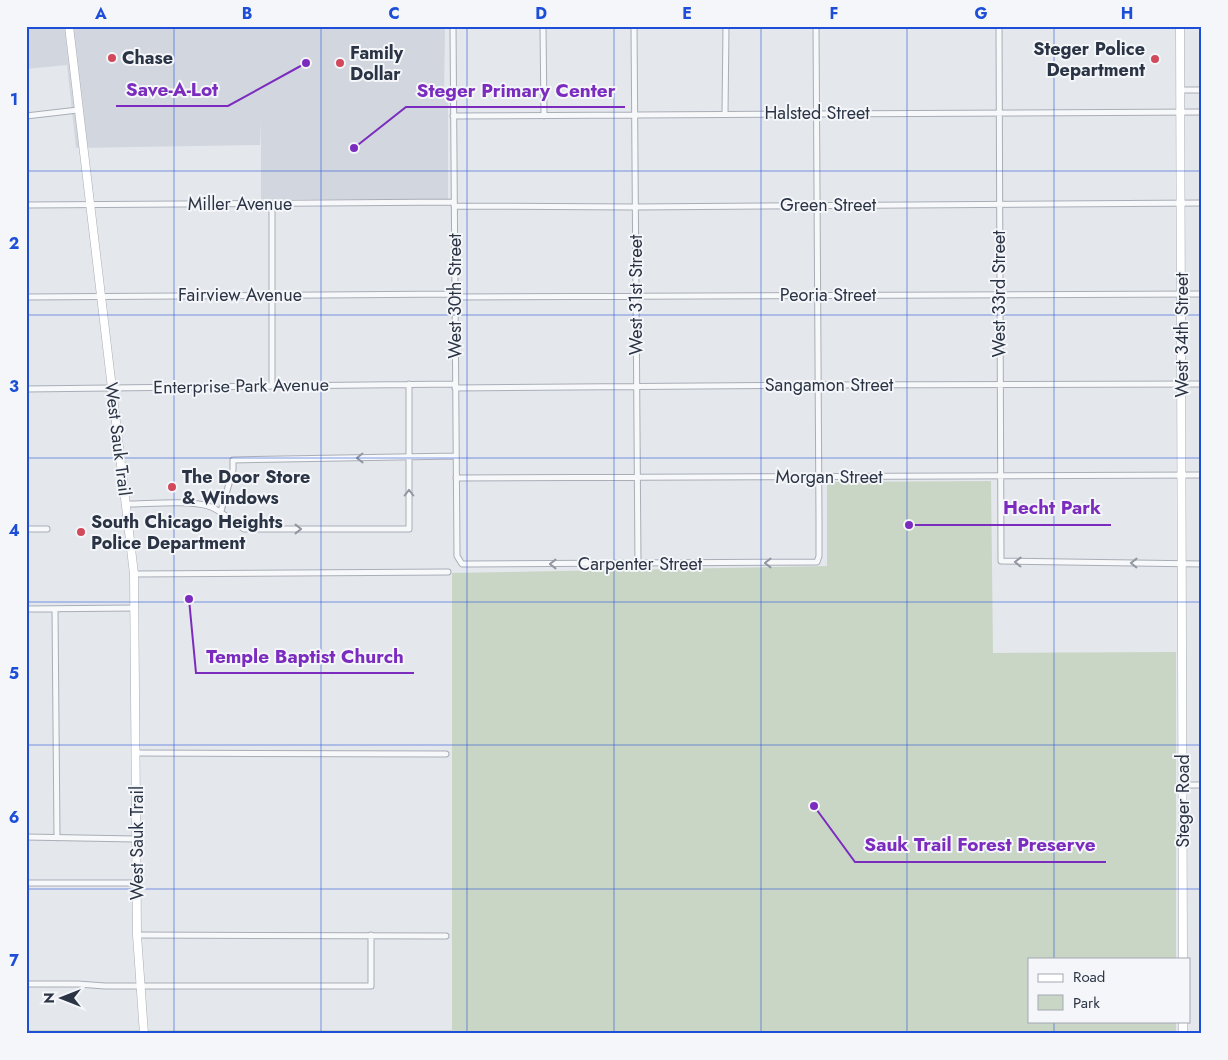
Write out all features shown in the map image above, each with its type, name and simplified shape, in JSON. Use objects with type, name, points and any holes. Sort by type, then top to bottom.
[{"type":"main road","name":"West Sauk Trail","points":[[68,26],[91,204],[134,574],[137,753],[135,839],[137,935],[144,1034]]},
{"type":"main road","name":"West 34th Street","points":[[1180,26],[1182,644]]},
{"type":"main road","name":"Steger Road","points":[[1182,644],[1183,958]]},
{"type":"street","name":"West 30th Street","points":[[453,26],[456,478],[458,556],[462,564]]},
{"type":"street","points":[[543,26],[544,116]]},
{"type":"street","name":"West 31st Street","points":[[634,26],[638,564]]},
{"type":"street","points":[[725,114],[726,26]]},
{"type":"street","points":[[816,26],[819,477]]},
{"type":"street","name":"West 33rd Street","points":[[999,26],[1001,561],[1183,564]]},
{"type":"street","points":[[1181,90],[1202,90]]},
{"type":"street","points":[[26,116],[78,110]]},
{"type":"street","name":"Halsted Street","points":[[453,116],[1202,112]]},
{"type":"street","name":"Green Street","points":[[454,204],[635,207],[1202,203]]},
{"type":"street","points":[[272,204],[272,385]]},
{"type":"street","name":"Miller Avenue","points":[[26,205],[454,204]]},
{"type":"street","name":"Peoria Street","points":[[455,296],[1202,294]]},
{"type":"street","name":"Fairview Avenue","points":[[26,297],[455,296]]},
{"type":"street","points":[[126,504],[192,504],[208,506],[221,511],[232,523],[244,529],[409,529],[409,384]]},
{"type":"street","name":"Enterprise Park Avenue","points":[[26,389],[409,384],[455,386]]},
{"type":"street","name":"Sangamon Street","points":[[455,386],[1202,384]]},
{"type":"street","points":[[221,511],[233,470],[233,460],[456,456]]},
{"type":"street","name":"Morgan Street","points":[[456,478],[1202,475]]},
{"type":"street","name":"Carpenter Street","points":[[462,564],[817,562],[819,556],[819,477]]},
{"type":"street","points":[[26,529],[47,529]]},
{"type":"street","points":[[1183,564],[1202,564]]},
{"type":"street","points":[[134,574],[448,572]]},
{"type":"street","points":[[26,610],[135,608]]},
{"type":"street","points":[[55,609],[57,838]]},
{"type":"street","points":[[137,753],[446,754]]},
{"type":"street","points":[[1183,786],[1202,785]]},
{"type":"street","points":[[26,838],[135,839]]},
{"type":"street","points":[[26,883],[136,883]]},
{"type":"street","points":[[137,935],[446,936]]},
{"type":"street","points":[[26,984],[371,986],[371,936]]},
{"type":"shaded area","points":[[26,26],[445,26],[444,96],[448,97],[448,199],[261,199],[261,119],[260,145],[76,148],[67,65],[26,69]]},
{"type":"green space","points":[[991,481],[993,653],[1176,652],[1176,958],[1028,958],[1028,1022],[1176,1022],[1176,1034],[26,1034],[26,1030],[452,1030],[452,573],[827,566],[827,482]]},
{"type":"place","name":"Chase","points":[[112,58]]},
{"type":"place","name":"Steger Police Department","points":[[1155,59]]},
{"type":"place","name":"Save-A-Lot","points":[[306,63]]},
{"type":"place","name":"Family Dollar","points":[[340,63]]},
{"type":"place","name":"Steger Primary Center","points":[[354,148]]},
{"type":"place","name":"The Door Store & Windows","points":[[172,487]]},
{"type":"place","name":"Hecht Park","points":[[909,525]]},
{"type":"place","name":"South Chicago Heights Police Department","points":[[81,532]]},
{"type":"place","name":"Temple Baptist Church","points":[[189,599]]},
{"type":"place","name":"Sauk Trail Forest Preserve","points":[[814,806]]}]
